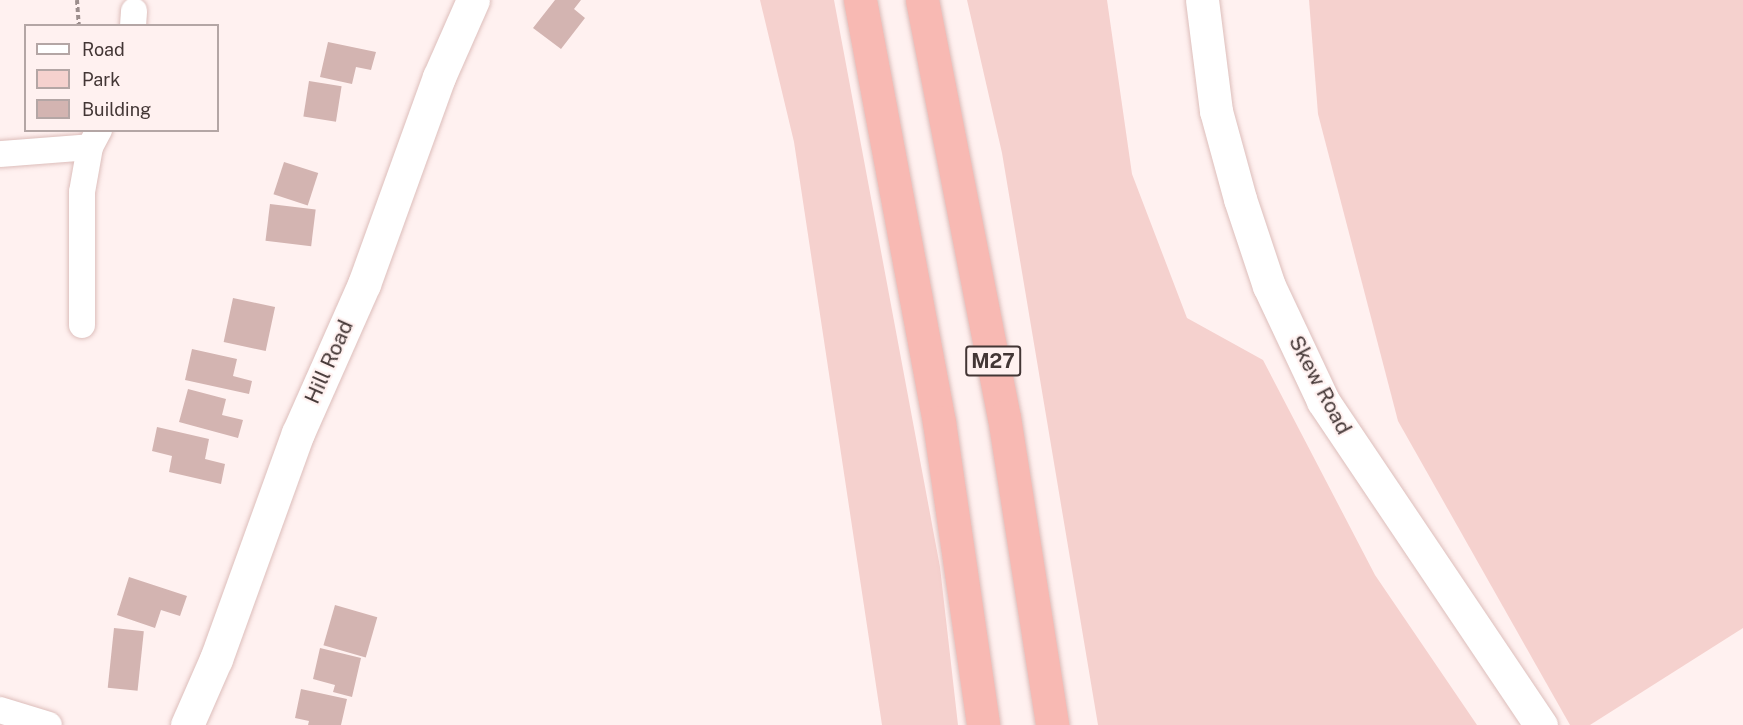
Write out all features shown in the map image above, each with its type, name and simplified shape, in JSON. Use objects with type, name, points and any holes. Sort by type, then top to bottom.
[{"type":"highway","points":[[860,0],[939,422],[983,725]]},
{"type":"highway","name":"M27","points":[[922,0],[1004,417],[1052,725]]},
{"type":"street","name":"Hill Road","points":[[186,725],[216,659],[298,433],[364,284],[439,77],[472,0]]},
{"type":"street","name":"Skew Road","points":[[1202,0],[1216,111],[1240,199],[1269,286],[1323,401],[1541,725]]},
{"type":"street","points":[[0,154],[94,139],[82,192],[82,325]]},
{"type":"street","points":[[0,710],[49,725]]},
{"type":"path","points":[[77,0],[79,24]]},
{"type":"green space","points":[[760,0],[834,0],[940,567],[958,725],[882,725],[794,142]]},
{"type":"green space","points":[[967,0],[1107,0],[1132,174],[1187,318],[1263,360],[1375,575],[1477,725],[1098,725],[1002,153]]},
{"type":"green space","points":[[1309,0],[1743,0],[1743,628],[1590,725],[1570,725],[1398,421],[1318,114]]},
{"type":"building","points":[[555,0],[581,0],[574,9],[585,18],[561,49],[533,28]]},
{"type":"building","points":[[328,42],[376,52],[371,70],[356,67],[352,84],[320,77]]},
{"type":"building","points":[[309,81],[342,86],[336,122],[303,117]]},
{"type":"building","points":[[284,162],[318,173],[308,205],[273,194]]},
{"type":"building","points":[[270,204],[316,210],[311,246],[265,241]]},
{"type":"building","points":[[233,298],[275,307],[266,351],[224,342]]},
{"type":"building","points":[[192,349],[237,359],[233,376],[252,381],[249,394],[185,380]]},
{"type":"building","points":[[188,389],[226,399],[222,415],[243,420],[238,438],[179,422]]},
{"type":"building","points":[[157,427],[209,439],[205,459],[225,464],[221,484],[169,472],[172,456],[152,451]]},
{"type":"building","points":[[129,577],[187,596],[180,616],[161,610],[155,628],[117,615]]},
{"type":"building","points":[[335,605],[377,617],[366,658],[323,645]]},
{"type":"building","points":[[114,628],[144,631],[138,691],[108,688]]},
{"type":"building","points":[[320,648],[361,658],[352,697],[333,692],[335,685],[313,679]]},
{"type":"building","points":[[301,689],[347,699],[341,725],[308,725],[309,721],[295,718]]}]
